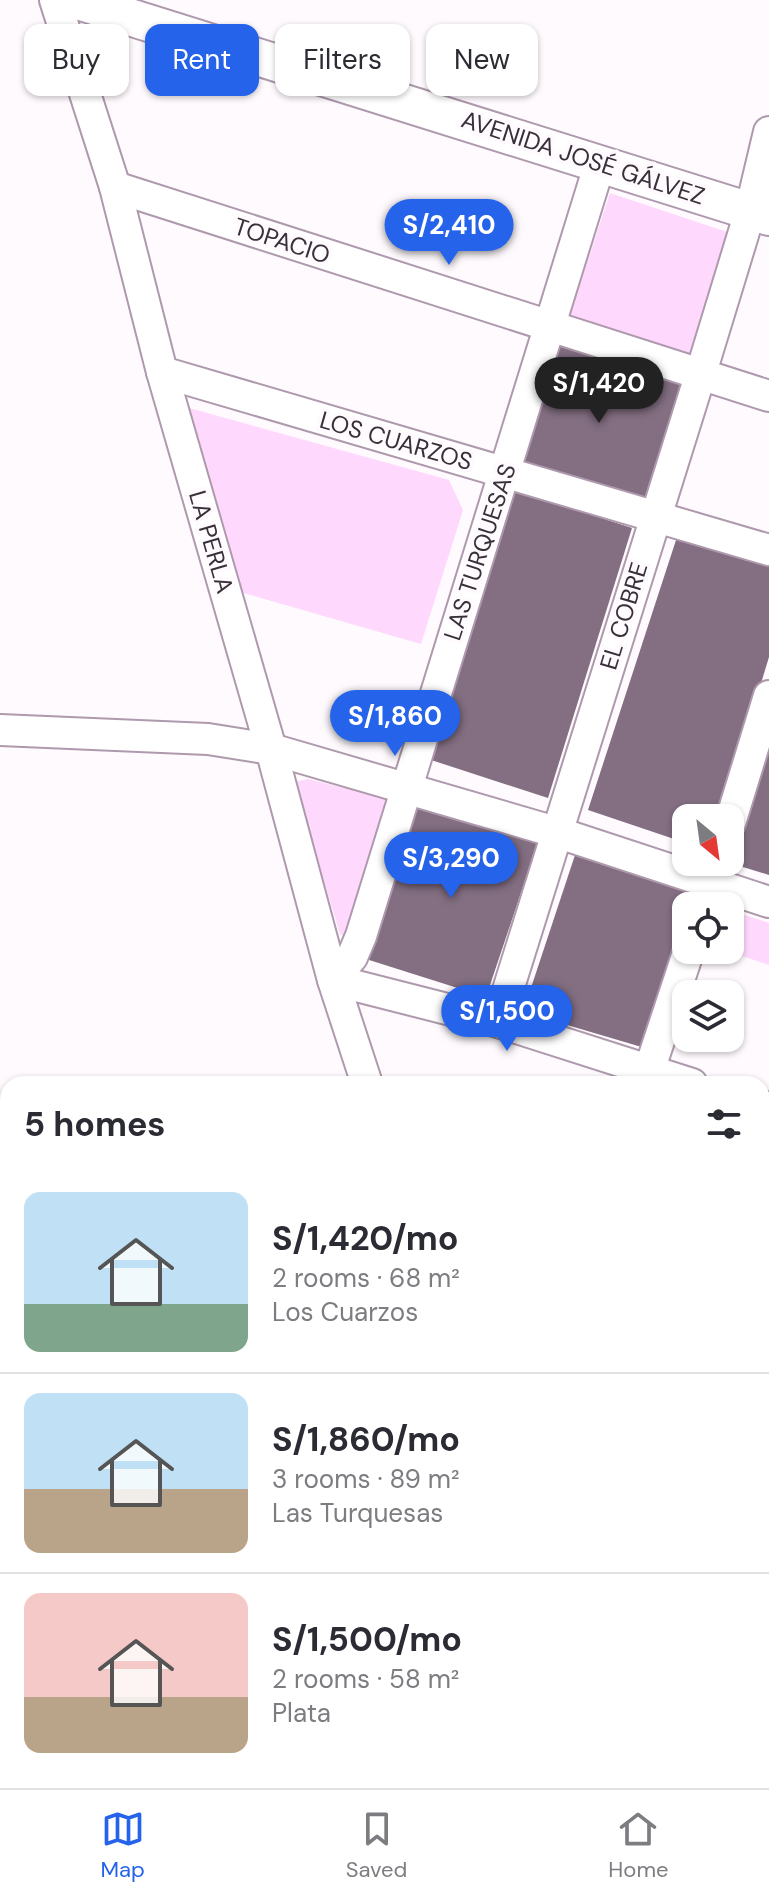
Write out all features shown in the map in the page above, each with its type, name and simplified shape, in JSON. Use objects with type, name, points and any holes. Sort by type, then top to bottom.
[{"type":"street","name":"LA PERLA","points":[[55,0],[115,187],[162,372],[271,749],[333,980],[364,1076]]},
{"type":"street","name":"AVENIDA JOSÉ GÁLVEZ","points":[[75,0],[760,214]]},
{"type":"street","name":"EL COBRE","points":[[498,1022],[559,833],[654,516],[700,376],[760,214],[769,132]]},
{"type":"street","name":"LAS TURQUESAS","points":[[333,980],[352,957],[361,936],[600,163]]},
{"type":"street","name":"TOPACIO","points":[[115,187],[551,329],[769,396]]},
{"type":"street","name":"LOS CUARZOS","points":[[162,372],[769,550]]},
{"type":"street","points":[[736,804],[767,711]]},
{"type":"street","points":[[0,730],[208,739],[271,749],[559,833],[769,902]]},
{"type":"street","points":[[649,1071],[684,964]]},
{"type":"street","points":[[333,980],[498,1022],[666,1076]]},
{"type":"shaded area","points":[[610,193],[736,235],[696,369],[567,324]]},
{"type":"shaded area","points":[[182,406],[449,480],[463,510],[421,644],[233,590]]},
{"type":"shaded area","points":[[308,779],[392,800],[349,938],[340,934],[294,782]]},
{"type":"shaded area","points":[[744,915],[769,923],[769,965],[744,957]]},
{"type":"building","points":[[557,345],[681,383],[643,505],[517,468]]},
{"type":"building","points":[[512,489],[632,528],[548,798],[428,759]]},
{"type":"building","points":[[677,537],[769,567],[769,657],[724,804],[672,804],[672,838],[588,810]]},
{"type":"building","points":[[769,743],[769,875],[744,867],[744,819]]},
{"type":"building","points":[[414,805],[538,842],[486,997],[366,959]]},
{"type":"building","points":[[575,855],[693,892],[672,892],[672,964],[674,964],[645,1048],[523,1012]]}]
